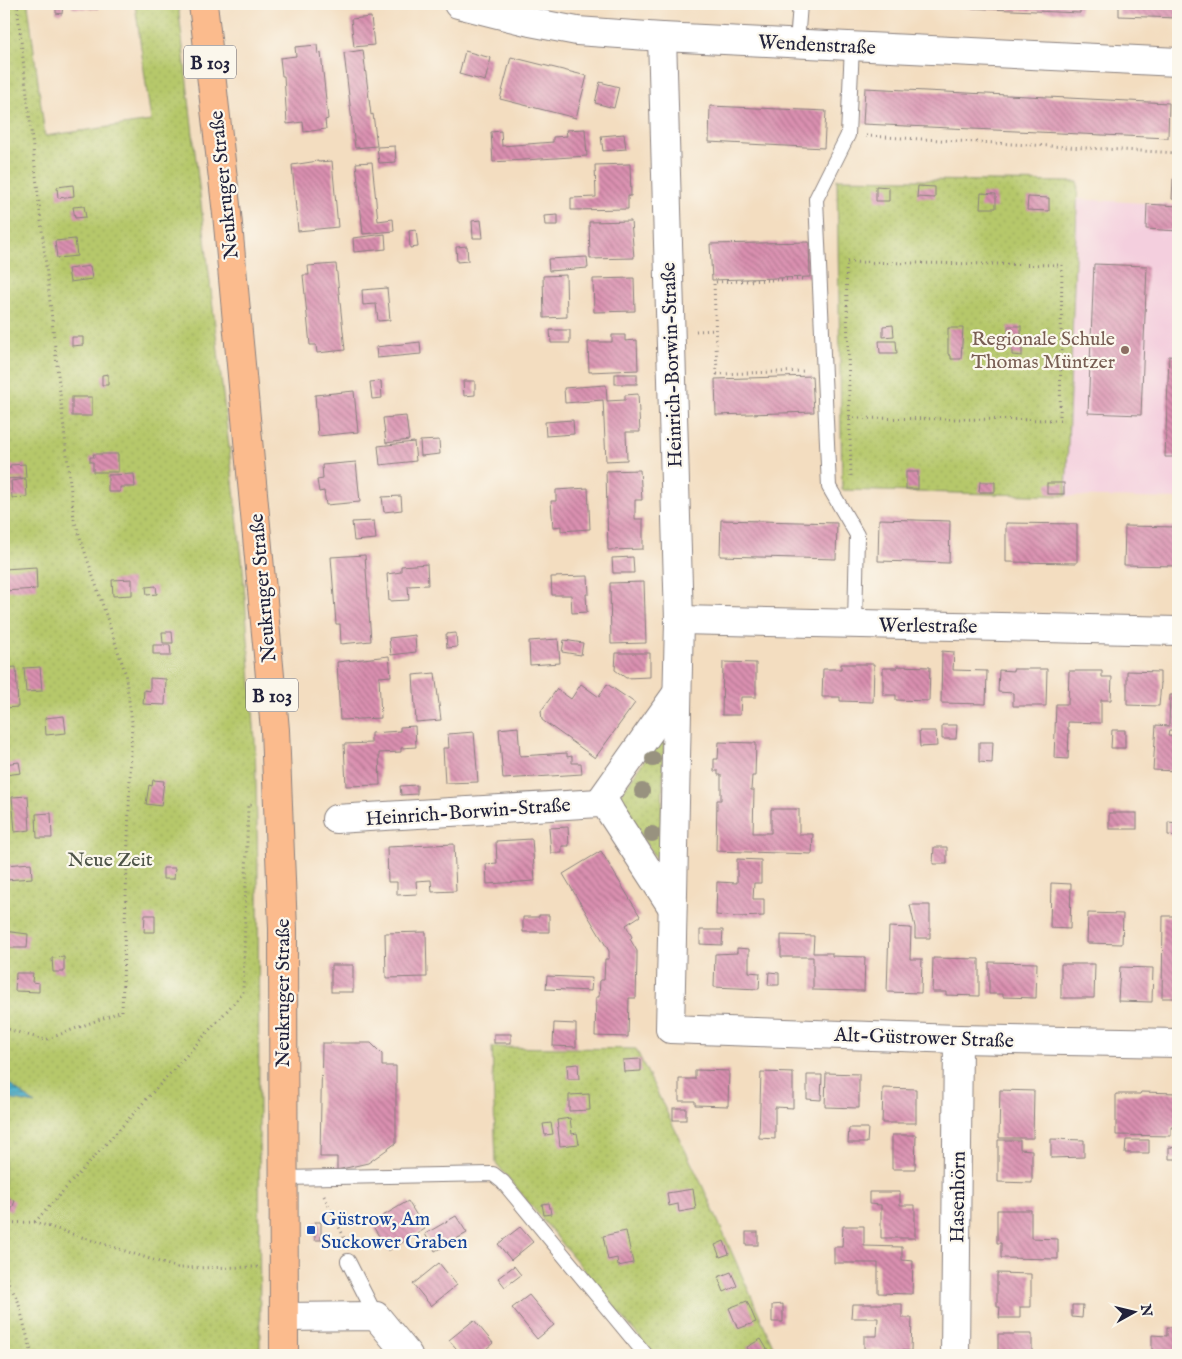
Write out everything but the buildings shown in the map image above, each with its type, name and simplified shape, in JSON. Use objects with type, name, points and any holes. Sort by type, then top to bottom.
[{"type":"main road","name":"Neukruger Straße","points":[[204,4],[227,214],[275,730],[283,929],[284,1355]]},
{"type":"street","name":"Wendenstraße","points":[[458,4],[530,22],[577,31],[662,37],[1178,62]]},
{"type":"street","name":"Heinrich-Borwin-Straße","points":[[662,37],[678,620],[670,1029]]},
{"type":"street","name":"Werlestraße","points":[[678,620],[1178,631]]},
{"type":"street","name":"Heinrich-Borwin-Straße","points":[[599,803],[677,693]]},
{"type":"street","name":"Heinrich-Borwin-Straße","points":[[336,819],[599,803],[607,806],[672,907]]},
{"type":"street","name":"Alt-Güstrower Straße","points":[[670,1029],[958,1039],[1178,1043]]},
{"type":"street","name":"Hasenhörn","points":[[955,1355],[958,1039]]},
{"type":"street","points":[[284,1317],[376,1316],[408,1355]]},
{"type":"lane","points":[[798,43],[800,4]]},
{"type":"lane","points":[[852,46],[848,134],[816,199],[829,487],[857,535],[855,624]]},
{"type":"lane","points":[[284,1178],[493,1174],[503,1182],[646,1355]]},
{"type":"lane","points":[[348,1261],[376,1316]]},
{"type":"path","points":[[4,1028],[45,1040],[122,1011],[132,722],[126,672],[74,519],[17,4]]},
{"type":"path","points":[[848,134],[1178,153]]},
{"type":"path","points":[[840,507],[851,496],[849,418],[846,262],[1062,265],[1060,420],[849,418]]},
{"type":"path","points":[[819,279],[714,282],[717,374],[824,371]]},
{"type":"path","points":[[35,1222],[243,993],[248,805]]},
{"type":"path","points":[[314,1178],[343,1235],[348,1261]]},
{"type":"path","points":[[4,1223],[35,1222],[178,1268],[284,1266]]},
{"type":"path","points":[[4,1274],[18,1301],[32,1355]]},
{"type":"shaded area","name":"Regionale Schule Thomas Müntzer","points":[[1077,199],[1178,205],[1178,499],[1066,496]]},
{"type":"green space","name":"Neue Zeit","points":[[4,4],[28,4],[45,136],[151,121],[135,4],[178,4],[243,568],[255,740],[258,872],[260,1355],[4,1355]]},
{"type":"green space","points":[[837,179],[1078,182],[1066,496],[842,490]]},
{"type":"green space","points":[[661,737],[664,740],[661,859],[658,862],[621,804],[620,795]]},
{"type":"green space","points":[[492,1047],[636,1049],[703,1187],[777,1355],[654,1355],[496,1163]]},
{"type":"water","points":[[4,1080],[35,1104],[4,1098]]},
{"type":"place","name":"Regionale Schule Thomas Müntzer","points":[[1125,350]]},
{"type":"place","name":"Güstrow, Am Suckower Graben","points":[[311,1230]]}]
